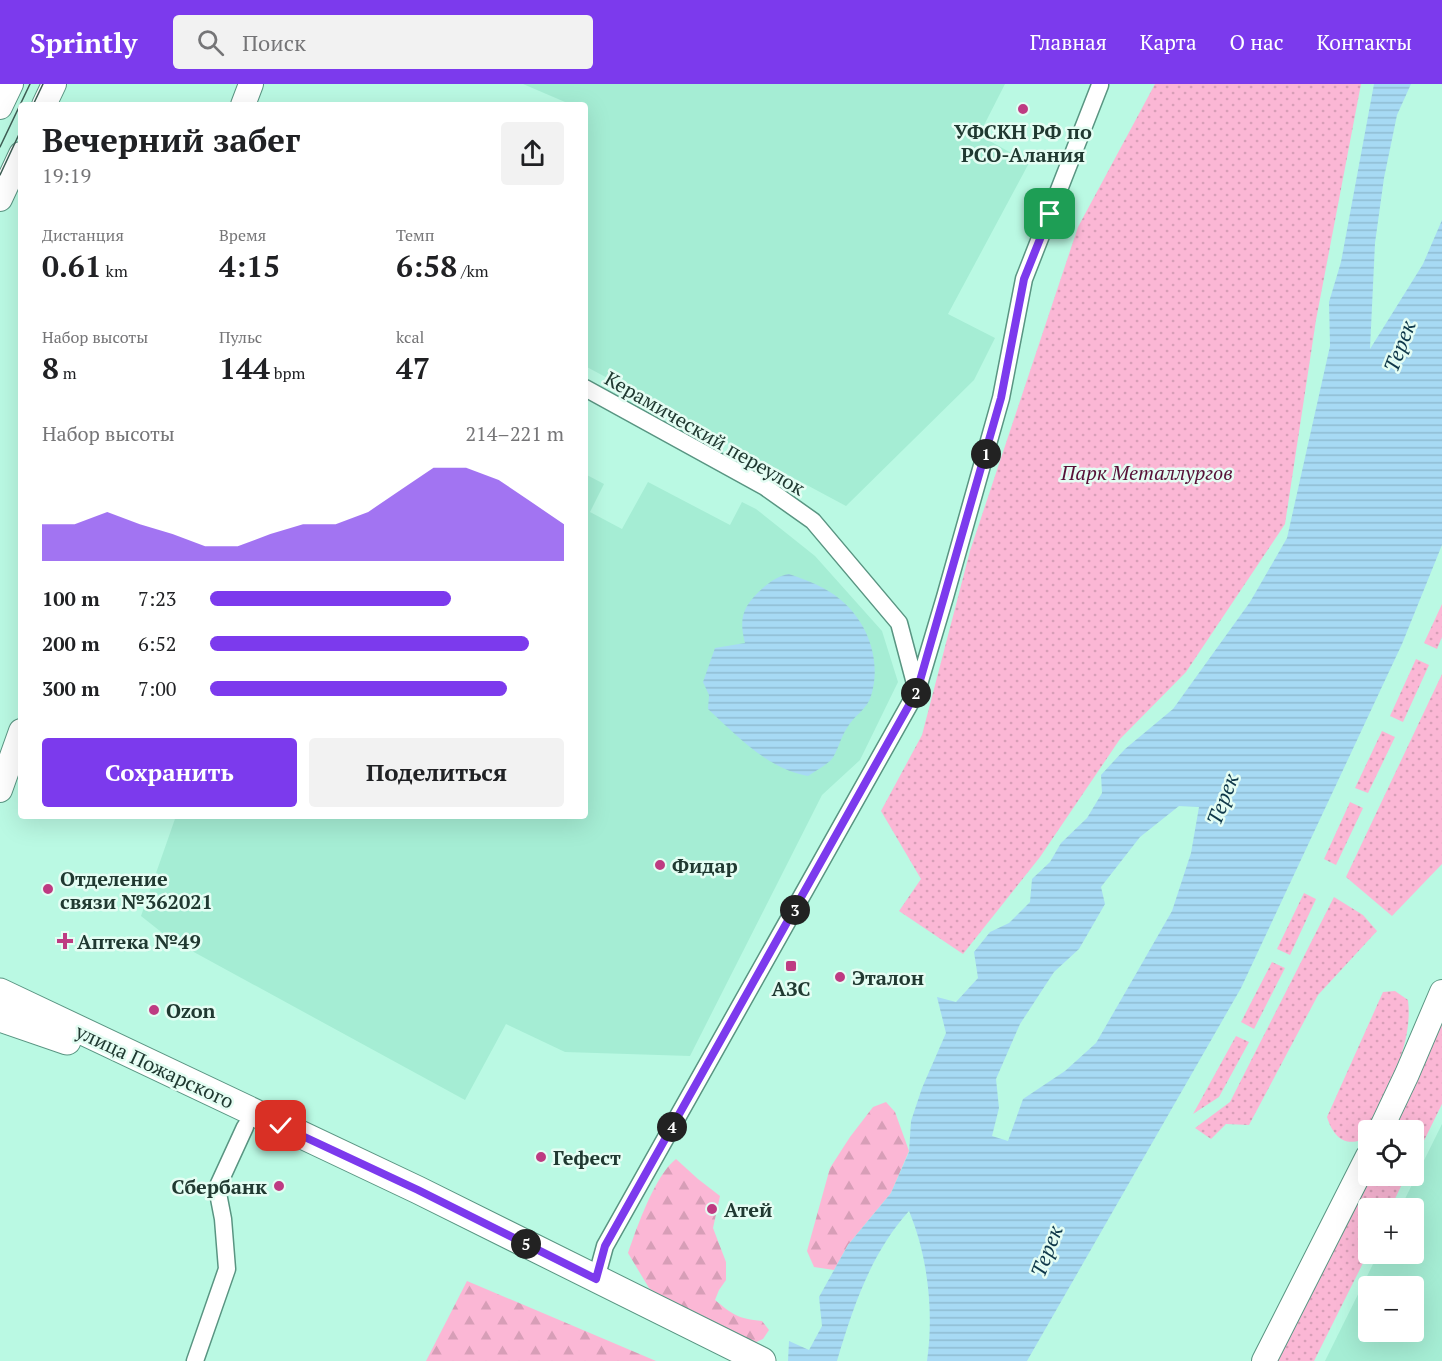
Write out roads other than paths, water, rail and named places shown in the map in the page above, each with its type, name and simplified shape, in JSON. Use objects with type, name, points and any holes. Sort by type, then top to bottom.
[{"type":"main road","name":"улица Пожарского","points":[[0,993],[418,1190],[596,1279],[701,1340],[727,1361]]},
{"type":"main road","name":"улица Пожарского","points":[[0,1018],[59,1037],[245,1127],[701,1340],[762,1361]]},
{"type":"street","points":[[0,107],[11,84]]},
{"type":"street","points":[[45,102],[54,84]]},
{"type":"street","points":[[244,102],[251,84]]},
{"type":"street","points":[[596,1279],[605,1246],[917,691],[1001,398],[1024,279],[1100,85]]},
{"type":"street","points":[[0,199],[18,160]]},
{"type":"street","name":"Керамический переулок","points":[[588,390],[765,486],[813,521],[899,623],[917,691]]},
{"type":"street","points":[[0,790],[18,739]]},
{"type":"street","points":[[1385,1120],[1442,992]]},
{"type":"street","points":[[195,1361],[227,1269],[223,1219],[217,1188],[245,1127]]},
{"type":"street","points":[[1264,1361],[1358,1176]]},
{"type":"water","name":"Терек","points":[[1374,84],[1411,84],[1397,115],[1384,178],[1375,243],[1370,349],[1423,264],[1442,220],[1442,545],[1402,644],[1241,988],[1027,1361],[927,1361],[930,1324],[928,1285],[921,1247],[909,1211],[896,1227],[874,1263],[857,1301],[837,1361],[788,1361],[789,1341],[809,1350],[822,1326],[819,1297],[848,1245],[891,1193],[909,1152],[911,1121],[922,1088],[946,1033],[937,997],[956,1002],[978,978],[974,952],[990,932],[1009,923],[1030,902],[1032,879],[1050,862],[1061,843],[1087,818],[1102,793],[1101,775],[1125,749],[1173,709],[1250,602],[1287,538],[1330,346],[1329,302],[1341,262]],"holes":[[[1179,806],[1199,807],[1191,853],[1172,911],[1096,1043],[1065,1071],[1023,1099],[1008,1141],[992,1136],[999,1108],[996,1079],[1020,1024],[1054,972],[1079,949],[1105,904],[1101,887],[1140,837]]]},
{"type":"water","points":[[789,574],[823,588],[849,607],[866,634],[872,649],[874,664],[874,680],[869,701],[850,723],[831,760],[808,776],[793,772],[766,759],[730,730],[708,709],[709,695],[703,682],[715,648],[745,643],[742,625],[747,606],[773,580]]},
{"type":"tram line","points":[[21,102],[30,84]]},
{"type":"tram line","points":[[34,102],[43,84]]},
{"type":"tram line","points":[[0,147],[18,109]]},
{"type":"tram line","points":[[0,175],[18,136]]},
{"type":"place","name":"УФСКН РФ по РСО-Алания","points":[[1023,109]]},
{"type":"place","name":"Фидар","points":[[660,865]]},
{"type":"place","name":"Отделение связи №362021","points":[[48,889]]},
{"type":"place","name":"Аптека №49","points":[[65,941]]},
{"type":"place","name":"АЗС","points":[[791,966]]},
{"type":"place","name":"Эталон","points":[[840,977]]},
{"type":"place","name":"Ozon","points":[[154,1010]]},
{"type":"place","name":"Гефест","points":[[541,1157]]},
{"type":"place","name":"Сбербанк","points":[[279,1186]]},
{"type":"place","name":"Атей","points":[[712,1209]]},
{"type":"park label","name":"Парк Металлургов","points":[[1147,472]]}]
